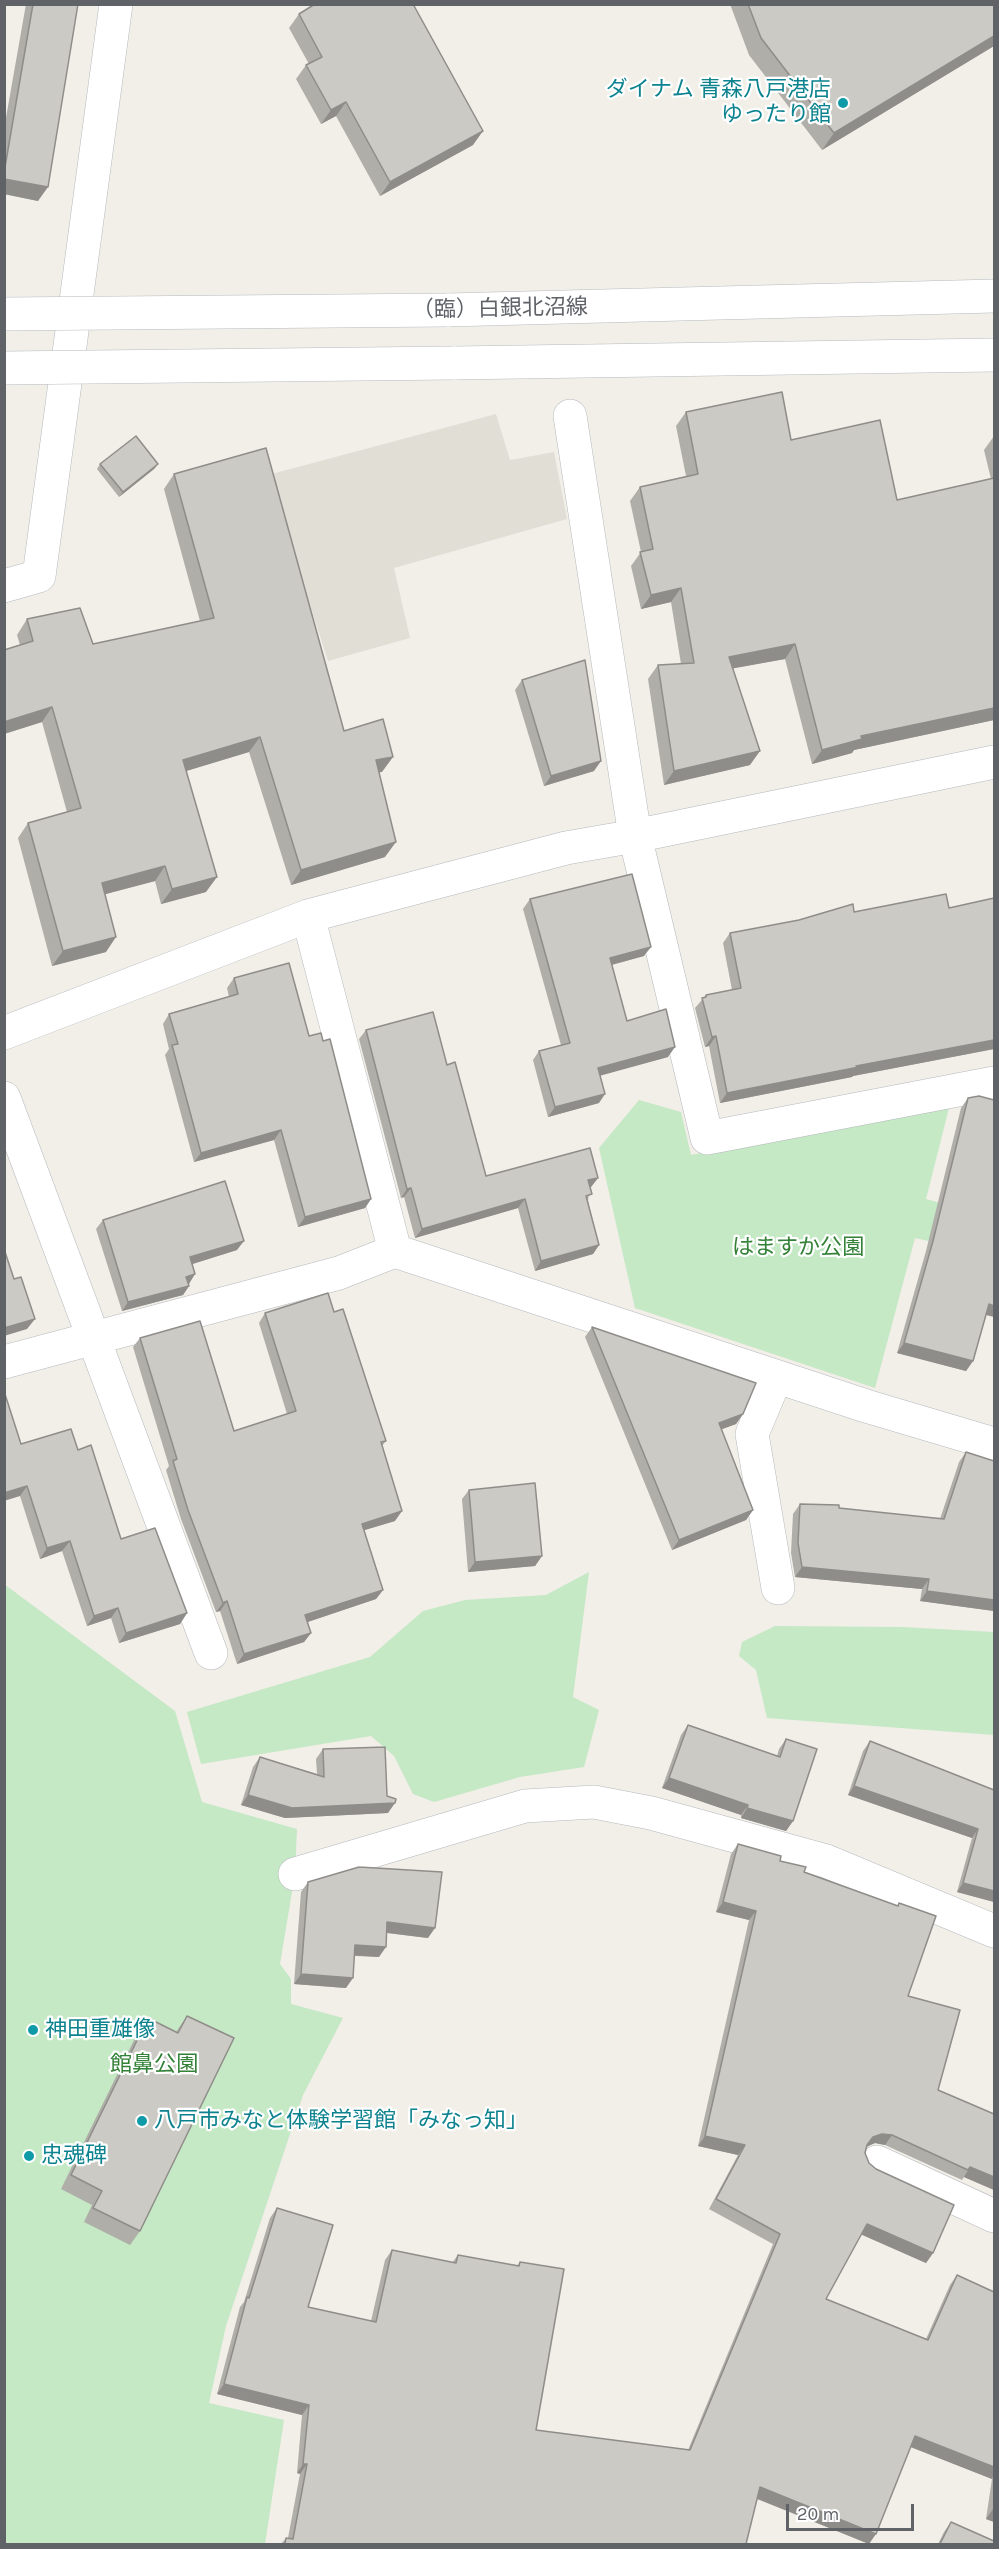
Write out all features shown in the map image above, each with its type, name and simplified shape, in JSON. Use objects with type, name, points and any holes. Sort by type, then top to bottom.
[{"type":"street","points":[[4,586],[39,576],[116,4]]},
{"type":"street","name":"（臨）白銀北沼線","points":[[4,314],[447,310],[994,296]]},
{"type":"street","points":[[4,368],[994,355]]},
{"type":"street","points":[[570,416],[635,836],[707,1138],[994,1083]]},
{"type":"street","points":[[4,1033],[308,916],[566,848],[635,836],[994,762]]},
{"type":"street","points":[[308,916],[395,1251]]},
{"type":"street","points":[[4,1098],[211,1653]]},
{"type":"street","points":[[4,1362],[339,1273],[395,1251],[776,1377],[994,1441]]},
{"type":"street","points":[[776,1377],[752,1434],[778,1587]]},
{"type":"street","points":[[295,1874],[525,1806],[594,1802],[651,1813],[826,1861],[994,1931]]},
{"type":"street","points":[[877,2162],[994,2216]]},
{"type":"shaded area","points":[[496,414],[510,460],[554,452],[567,519],[394,568],[410,638],[328,661],[268,475]]},
{"type":"green space","name":"はますか公園","points":[[639,1100],[681,1112],[691,1155],[949,1108],[926,1199],[983,1215],[970,1250],[915,1238],[875,1388],[635,1308],[599,1148]]},
{"type":"green space","points":[[589,1572],[573,1697],[599,1710],[584,1767],[520,1777],[434,1802],[413,1794],[394,1756],[371,1736],[201,1764],[187,1712],[370,1657],[423,1611],[465,1600],[546,1595]]},
{"type":"green space","name":"館鼻公園","points":[[4,1584],[175,1711],[202,1802],[297,1829],[295,1874],[280,1964],[291,1979],[291,2004],[343,2018],[303,2095],[226,2326],[209,2403],[284,2420],[265,2544],[5,2544]]},
{"type":"green space","points":[[775,1626],[902,1627],[994,1632],[994,1735],[767,1718],[756,1670],[739,1656],[742,1642]]},
{"type":"building","points":[[33,4],[78,4],[48,187],[4,179]]},
{"type":"building","points":[[315,4],[413,4],[483,131],[390,182],[346,102],[331,110],[306,65],[322,57],[299,14]]},
{"type":"building","name":"ダイナム 青森八戸港店 ゆったり館","points":[[748,4],[994,4],[994,36],[834,133],[761,38]]},
{"type":"building","points":[[782,392],[791,440],[880,420],[897,500],[994,478],[994,708],[861,736],[862,739],[822,750],[795,644],[729,657],[760,751],[674,771],[658,665],[694,663],[681,588],[651,595],[640,552],[653,549],[640,487],[698,474],[686,412]]},
{"type":"building","points":[[136,436],[158,464],[123,492],[100,464]]},
{"type":"building","points":[[266,448],[344,731],[383,719],[393,757],[376,760],[396,842],[301,870],[260,737],[183,760],[217,877],[172,889],[165,866],[102,883],[116,937],[63,951],[28,823],[81,808],[52,707],[4,722],[4,650],[33,641],[27,619],[80,608],[93,644],[214,618],[174,474]]},
{"type":"building","points":[[585,660],[601,761],[551,776],[522,680]]},
{"type":"building","points":[[632,874],[651,947],[610,958],[627,1021],[666,1009],[675,1047],[598,1068],[605,1094],[555,1107],[539,1051],[570,1043],[530,899]]},
{"type":"building","points":[[946,894],[949,908],[994,898],[994,1040],[727,1093],[716,1036],[712,1037],[702,998],[706,995],[741,988],[730,933],[799,920],[853,904],[854,912]]},
{"type":"building","points":[[289,963],[309,1036],[321,1033],[323,1041],[330,1039],[371,1199],[305,1217],[281,1130],[201,1153],[172,1045],[178,1044],[169,1014],[238,994],[234,978]]},
{"type":"building","points":[[433,1012],[447,1065],[455,1062],[486,1176],[590,1148],[598,1178],[588,1180],[592,1194],[586,1196],[599,1245],[541,1261],[525,1199],[422,1229],[411,1188],[407,1189],[366,1030]]},
{"type":"building","points":[[979,1096],[994,1100],[994,1306],[989,1304],[973,1361],[904,1343],[933,1241],[968,1098]]},
{"type":"building","points":[[225,1181],[244,1241],[190,1257],[195,1274],[186,1277],[189,1286],[128,1302],[103,1220]]},
{"type":"building","points":[[4,1249],[14,1279],[21,1277],[35,1319],[4,1328]]},
{"type":"building","points":[[328,1293],[334,1312],[343,1309],[386,1441],[381,1442],[402,1511],[362,1524],[383,1590],[305,1615],[311,1633],[244,1654],[227,1601],[223,1603],[188,1510],[173,1461],[177,1459],[140,1338],[200,1321],[234,1431],[296,1411],[265,1313]]},
{"type":"building","points":[[592,1327],[756,1383],[743,1414],[719,1423],[753,1510],[679,1540]]},
{"type":"building","points":[[4,1391],[21,1444],[71,1429],[78,1450],[91,1445],[121,1539],[155,1528],[187,1613],[126,1633],[118,1608],[94,1616],[70,1541],[47,1548],[27,1486],[4,1493]]},
{"type":"building","points":[[966,1452],[994,1461],[994,1600],[927,1591],[929,1579],[802,1567],[798,1543],[800,1504],[839,1505],[839,1508],[944,1519]]},
{"type":"building","points":[[535,1483],[542,1556],[475,1562],[469,1490]]},
{"type":"building","points":[[688,1725],[780,1757],[786,1739],[817,1749],[793,1821],[747,1808],[748,1805],[669,1778]]},
{"type":"building","points":[[870,1741],[994,1790],[994,1891],[963,1883],[978,1829],[854,1786]]},
{"type":"building","points":[[385,1747],[387,1796],[396,1799],[395,1803],[292,1808],[248,1795],[260,1757],[324,1777],[323,1749]]},
{"type":"building","points":[[738,1844],[781,1856],[780,1861],[806,1867],[804,1872],[898,1906],[899,1903],[936,1916],[908,1996],[960,2010],[938,2090],[994,2114],[994,2177],[970,2167],[968,2170],[892,2135],[882,2134],[873,2137],[865,2153],[869,2163],[876,2169],[954,2205],[933,2253],[867,2224],[826,2299],[928,2340],[957,2275],[994,2292],[994,2467],[915,2436],[876,2534],[760,2487],[746,2544],[285,2544],[286,2538],[293,2539],[307,2464],[303,2464],[309,2405],[224,2384],[247,2297],[249,2298],[277,2208],[333,2225],[308,2307],[376,2322],[392,2250],[456,2263],[458,2255],[519,2266],[520,2262],[564,2269],[536,2430],[690,2450],[780,2234],[716,2199],[745,2145],[705,2136],[756,1911],[723,1902]]},
{"type":"building","points":[[359,1867],[442,1872],[435,1928],[387,1922],[386,1947],[355,1945],[353,1978],[301,1974],[308,1882]]},
{"type":"building","name":"八戸市みなと体験学習館「みなっ知」","points":[[187,2016],[234,2038],[140,2231],[93,2208],[102,2191],[71,2175],[148,2018],[178,2033]]},
{"type":"building","points":[[951,2522],[994,2541],[994,2544],[940,2544]]},
{"type":"place","name":"ダイナム 青森八戸港店 ゆったり館","points":[[843,103]]},
{"type":"place","name":"神田重雄像","points":[[33,2030]]},
{"type":"place","name":"八戸市みなと体験学習館「みなっ知」","points":[[142,2121]]},
{"type":"place","name":"忠魂碑","points":[[29,2156]]}]
